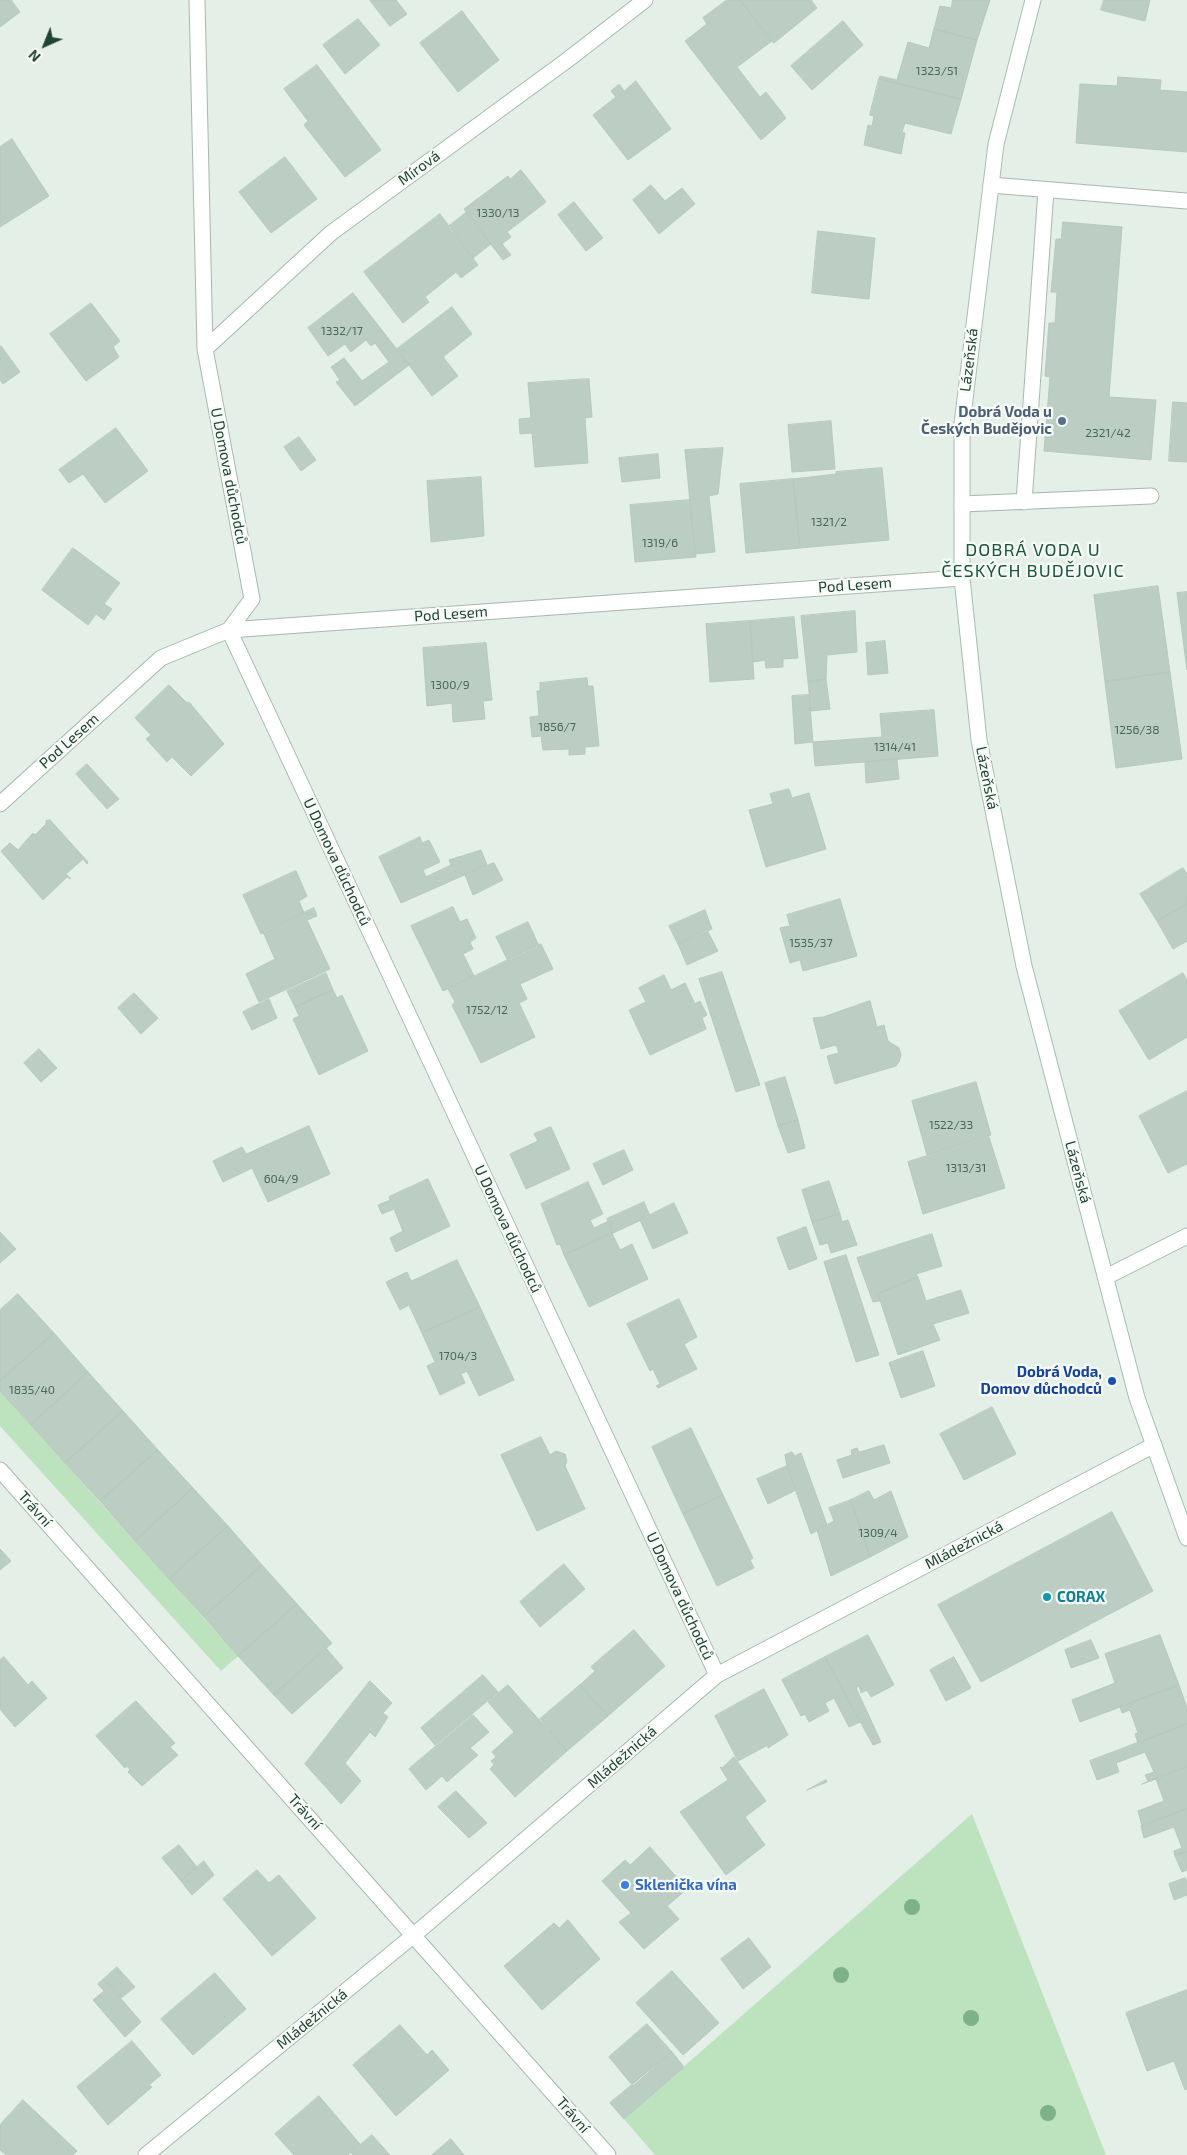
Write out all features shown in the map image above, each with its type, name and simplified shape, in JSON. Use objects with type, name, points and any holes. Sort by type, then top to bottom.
[{"type":"street","name":"U Domova důchodců","points":[[196,0],[205,349],[252,599],[229,630],[717,1675]]},
{"type":"street","name":"Mírová","points":[[205,349],[331,233],[566,61],[645,0]]},
{"type":"street","name":"Lázeňská","points":[[1033,0],[996,144],[962,424],[962,578],[979,740],[1024,966],[1138,1398],[1187,1538]]},
{"type":"street","points":[[991,185],[1187,201]]},
{"type":"street","points":[[1024,502],[1046,190]]},
{"type":"street","points":[[962,504],[1151,496]]},
{"type":"street","name":"Pod Lesem","points":[[0,804],[161,658],[229,630],[962,578]]},
{"type":"street","points":[[1106,1277],[1187,1236]]},
{"type":"street","name":"Mládežnická","points":[[146,2155],[414,1934],[717,1675],[1154,1445]]},
{"type":"street","name":"Trávní","points":[[0,1470],[414,1934],[608,2155]]},
{"type":"green space","points":[[0,1391],[238,1656],[221,1671],[0,1426]]},
{"type":"green space","points":[[972,1814],[1106,2155],[655,2155],[624,2119]]},
{"type":"building","points":[[0,0],[11,0],[20,12],[0,27]]},
{"type":"building","points":[[370,0],[396,0],[407,14],[390,26]]},
{"type":"building","points":[[727,0],[740,0],[772,41],[737,67],[760,97],[766,92],[786,118],[761,140],[685,41],[707,24],[703,18]]},
{"type":"building","points":[[740,0],[811,0],[817,8],[774,43]]},
{"type":"building","points":[[953,0],[990,0],[977,40],[934,29],[940,6],[951,8]]},
{"type":"building","points":[[1104,0],[1150,0],[1145,21],[1101,10]]},
{"type":"building","points":[[462,11],[499,60],[458,92],[420,43]]},
{"type":"building","points":[[358,19],[380,45],[345,74],[323,45]]},
{"type":"building","points":[[843,21],[863,45],[812,90],[791,66]]},
{"type":"building","points":[[934,29],[977,40],[961,99],[879,79],[880,76],[897,80],[908,42],[929,48]]},
{"type":"building","points":[[317,65],[381,150],[345,177],[304,125],[308,121],[284,89]]},
{"type":"building","points":[[1118,77],[1161,80],[1160,90],[1187,92],[1187,152],[1076,143],[1080,84],[1117,86]]},
{"type":"building","points":[[879,79],[961,99],[951,134],[905,123],[902,132],[905,133],[901,154],[864,145],[868,125],[872,126],[874,116],[870,115]]},
{"type":"building","points":[[636,81],[671,129],[628,160],[593,115],[616,97],[611,91],[619,84],[624,91]]},
{"type":"building","points":[[12,139],[49,196],[0,227],[0,147]]},
{"type":"building","points":[[285,157],[317,199],[271,233],[239,192]]},
{"type":"building","points":[[521,170],[546,202],[507,232],[511,237],[502,244],[511,255],[503,260],[464,209],[508,176],[510,179]]},
{"type":"building","points":[[651,185],[665,201],[682,188],[695,204],[659,234],[633,200]]},
{"type":"building","points":[[574,202],[603,238],[586,251],[558,215]]},
{"type":"building","points":[[467,212],[491,244],[473,258],[448,227]]},
{"type":"building","points":[[440,214],[478,265],[461,278],[456,272],[425,297],[429,302],[403,323],[364,272]]},
{"type":"building","points":[[1063,222],[1122,227],[1109,397],[1156,400],[1151,460],[1044,451],[1050,377],[1045,376],[1049,323],[1055,323],[1057,292],[1051,292],[1056,239],[1061,239]]},
{"type":"building","points":[[818,231],[875,238],[869,299],[812,293]]},
{"type":"building","points":[[353,293],[409,365],[355,406],[336,382],[340,380],[331,367],[344,358],[362,381],[389,362],[375,343],[371,346],[366,340],[351,352],[345,344],[328,356],[308,328]]},
{"type":"building","points":[[91,303],[120,341],[113,347],[119,357],[86,381],[50,334]]},
{"type":"building","points":[[452,307],[472,334],[443,357],[458,376],[432,396],[397,349]]},
{"type":"building","points":[[1,346],[20,372],[3,384],[0,380]]},
{"type":"building","points":[[589,379],[592,417],[585,418],[588,463],[535,467],[532,433],[520,434],[519,419],[531,418],[528,383]]},
{"type":"building","points":[[1173,402],[1187,403],[1187,462],[1169,461]]},
{"type":"building","points":[[831,421],[835,469],[792,472],[788,425]]},
{"type":"building","points":[[116,428],[148,471],[105,503],[83,474],[69,483],[59,470]]},
{"type":"building","points":[[299,437],[316,460],[301,471],[284,447]]},
{"type":"building","points":[[723,448],[718,494],[709,496],[715,552],[695,554],[685,450]]},
{"type":"building","points":[[658,454],[660,478],[622,482],[619,458]]},
{"type":"building","points":[[882,468],[889,540],[800,548],[793,479],[836,474],[836,472]]},
{"type":"building","points":[[481,477],[484,536],[431,542],[427,481]]},
{"type":"building","points":[[793,479],[800,548],[746,553],[740,484]]},
{"type":"building","points":[[690,500],[696,557],[635,562],[630,505]]},
{"type":"building","points":[[73,548],[120,583],[104,604],[112,609],[104,620],[96,614],[88,625],[42,590]]},
{"type":"building","points":[[1158,586],[1170,672],[1105,682],[1094,595]]},
{"type":"building","points":[[1187,592],[1187,670],[1177,593]]},
{"type":"building","points":[[855,611],[857,652],[827,655],[826,679],[808,682],[801,616]]},
{"type":"building","points":[[794,617],[798,658],[783,659],[783,667],[766,668],[765,660],[753,662],[750,621]]},
{"type":"building","points":[[750,621],[754,679],[710,682],[706,624]]},
{"type":"building","points":[[885,641],[888,673],[868,675],[866,643]]},
{"type":"building","points":[[486,643],[492,700],[483,701],[485,719],[453,722],[452,703],[427,706],[423,648]]},
{"type":"building","points":[[1170,672],[1182,759],[1116,768],[1105,682]]},
{"type":"building","points":[[587,678],[588,686],[593,686],[599,746],[585,747],[585,754],[569,755],[569,749],[543,750],[541,736],[532,737],[530,717],[539,716],[537,691],[540,691],[540,683]]},
{"type":"building","points":[[826,679],[830,709],[811,711],[808,682]]},
{"type":"building","points":[[169,685],[187,703],[189,702],[224,744],[191,776],[172,757],[167,762],[146,739],[151,735],[135,718]]},
{"type":"building","points":[[809,695],[813,742],[795,744],[792,696]]},
{"type":"building","points":[[934,710],[938,756],[815,766],[813,742],[882,737],[880,714]]},
{"type":"building","points":[[897,759],[899,779],[866,783],[865,762]]},
{"type":"building","points":[[87,764],[119,799],[107,809],[76,774]]},
{"type":"building","points":[[789,789],[792,798],[809,793],[826,849],[766,867],[749,810],[773,804],[770,794]]},
{"type":"building","points":[[50,820],[88,862],[87,864],[83,859],[66,874],[71,879],[67,877],[43,900],[1,851],[10,843],[18,850],[33,833],[35,835],[46,824],[46,821]]},
{"type":"building","points":[[420,837],[422,843],[429,840],[440,862],[423,870],[426,877],[451,865],[449,860],[481,850],[487,865],[401,903],[379,857]]},
{"type":"building","points":[[494,863],[503,880],[473,895],[465,875]]},
{"type":"building","points":[[1183,868],[1187,874],[1187,904],[1157,921],[1140,894]]},
{"type":"building","points":[[296,871],[307,896],[299,901],[304,913],[261,934],[243,895]]},
{"type":"building","points":[[840,899],[857,956],[803,971],[800,960],[790,963],[780,928],[790,926],[787,915]]},
{"type":"building","points":[[1187,904],[1187,941],[1173,949],[1157,921]]},
{"type":"building","points":[[453,907],[460,922],[467,919],[476,938],[470,942],[473,949],[463,954],[474,976],[443,991],[411,926]]},
{"type":"building","points":[[314,908],[317,916],[307,920],[330,969],[259,1002],[246,974],[275,959],[263,932]]},
{"type":"building","points":[[705,910],[712,929],[678,944],[669,926]]},
{"type":"building","points":[[528,922],[539,946],[508,961],[496,937]]},
{"type":"building","points":[[707,930],[718,951],[687,965],[678,944]]},
{"type":"building","points":[[541,944],[553,969],[520,984],[527,999],[519,1003],[535,1037],[481,1063],[452,1005],[455,1002],[448,989]]},
{"type":"building","points":[[722,972],[760,1085],[736,1092],[699,979]]},
{"type":"building","points":[[326,973],[333,990],[295,1007],[287,991]]},
{"type":"building","points":[[1183,973],[1187,980],[1187,1037],[1149,1060],[1119,1011]]},
{"type":"building","points":[[664,975],[671,990],[685,983],[695,1004],[700,1001],[707,1015],[702,1018],[706,1029],[650,1055],[629,1010],[646,1002],[639,988]]},
{"type":"building","points":[[333,990],[337,998],[342,995],[368,1051],[319,1075],[293,1019],[299,1016],[295,1007]]},
{"type":"building","points":[[134,993],[158,1018],[141,1034],[118,1008]]},
{"type":"building","points":[[269,999],[277,1018],[252,1030],[243,1012]]},
{"type":"building","points":[[870,1001],[877,1027],[884,1025],[888,1041],[899,1048],[901,1055],[899,1062],[896,1066],[835,1084],[827,1056],[839,1053],[836,1045],[821,1049],[813,1018],[823,1017]]},
{"type":"building","points":[[39,1049],[57,1068],[41,1082],[24,1063]]},
{"type":"building","points":[[785,1077],[798,1120],[778,1126],[765,1083]]},
{"type":"building","points":[[976,1082],[991,1135],[927,1155],[912,1101]]},
{"type":"building","points":[[1187,1091],[1187,1164],[1168,1173],[1139,1116]]},
{"type":"building","points":[[798,1120],[805,1148],[788,1153],[778,1126]]},
{"type":"building","points":[[309,1126],[330,1174],[268,1202],[252,1168],[223,1182],[213,1161],[242,1147],[246,1154]]},
{"type":"building","points":[[551,1127],[570,1169],[526,1189],[510,1154],[538,1141],[534,1134]]},
{"type":"building","points":[[989,1137],[1005,1188],[923,1214],[908,1162]]},
{"type":"building","points":[[624,1150],[633,1170],[603,1185],[593,1164]]},
{"type":"building","points":[[428,1179],[450,1226],[396,1252],[390,1238],[403,1231],[394,1209],[382,1214],[378,1205],[390,1200],[389,1197]]},
{"type":"building","points":[[829,1181],[840,1214],[812,1222],[802,1190]]},
{"type":"building","points":[[588,1182],[603,1214],[590,1220],[594,1228],[609,1221],[613,1233],[564,1255],[560,1244],[557,1245],[541,1204]]},
{"type":"building","points":[[644,1202],[650,1216],[613,1233],[607,1219]]},
{"type":"building","points":[[674,1203],[688,1233],[653,1249],[640,1220]]},
{"type":"building","points":[[840,1214],[842,1222],[848,1220],[857,1245],[831,1253],[828,1243],[820,1245],[812,1222]]},
{"type":"building","points":[[806,1227],[817,1259],[789,1270],[777,1238]]},
{"type":"building","points":[[0,1232],[16,1249],[0,1263]]},
{"type":"building","points":[[612,1233],[620,1250],[632,1244],[648,1279],[589,1307],[564,1255]]},
{"type":"building","points":[[932,1234],[942,1266],[916,1274],[918,1277],[878,1294],[880,1301],[873,1302],[857,1258]]},
{"type":"building","points":[[846,1255],[879,1355],[856,1362],[824,1262]]},
{"type":"building","points":[[457,1260],[480,1307],[422,1333],[409,1305],[400,1310],[386,1282],[407,1272],[411,1281]]},
{"type":"building","points":[[918,1277],[926,1301],[961,1290],[969,1313],[933,1324],[940,1340],[898,1355],[878,1294]]},
{"type":"building","points":[[18,1294],[54,1333],[0,1381],[0,1310]]},
{"type":"building","points":[[679,1299],[697,1337],[684,1344],[697,1369],[658,1388],[656,1386],[660,1384],[653,1369],[650,1371],[627,1324]]},
{"type":"building","points":[[480,1307],[514,1380],[479,1396],[467,1371],[461,1374],[465,1383],[440,1395],[427,1366],[435,1362],[422,1333]]},
{"type":"building","points":[[54,1333],[88,1372],[31,1425],[0,1391],[0,1381]]},
{"type":"building","points":[[923,1351],[935,1386],[901,1398],[889,1363]]},
{"type":"building","points":[[88,1372],[123,1411],[65,1463],[31,1425]]},
{"type":"building","points":[[992,1407],[1016,1454],[964,1480],[940,1434]]},
{"type":"building","points":[[123,1411],[158,1450],[100,1501],[65,1463]]},
{"type":"building","points":[[691,1428],[723,1495],[683,1514],[652,1447]]},
{"type":"building","points":[[541,1437],[550,1455],[556,1451],[565,1454],[567,1461],[565,1466],[585,1509],[537,1531],[501,1455]]},
{"type":"building","points":[[884,1445],[890,1463],[843,1478],[837,1460],[852,1455],[851,1450],[857,1448],[859,1452]]},
{"type":"building","points":[[158,1450],[193,1488],[135,1541],[100,1501]]},
{"type":"building","points":[[792,1452],[795,1456],[801,1453],[827,1525],[811,1534],[787,1466],[785,1455]]},
{"type":"building","points":[[787,1466],[796,1490],[768,1504],[757,1479]]},
{"type":"building","points":[[193,1488],[228,1526],[169,1579],[135,1541]]},
{"type":"building","points":[[869,1491],[874,1500],[891,1491],[908,1537],[870,1557],[851,1500]]},
{"type":"building","points":[[723,1495],[753,1558],[750,1560],[754,1568],[717,1586],[683,1514]]},
{"type":"building","points":[[851,1500],[870,1557],[831,1576],[817,1530],[834,1521],[829,1508]]},
{"type":"building","name":"CORAX","points":[[1112,1512],[1153,1591],[981,1682],[938,1605]]},
{"type":"building","points":[[228,1526],[262,1565],[204,1617],[169,1579]]},
{"type":"building","points":[[0,1549],[11,1561],[0,1570]]},
{"type":"building","points":[[564,1564],[585,1589],[540,1627],[520,1602]]},
{"type":"building","points":[[262,1565],[297,1604],[238,1656],[204,1617]]},
{"type":"building","points":[[297,1604],[332,1643],[274,1695],[238,1656]]},
{"type":"building","points":[[634,1630],[665,1666],[608,1716],[580,1685],[595,1671],[591,1667]]},
{"type":"building","points":[[868,1635],[894,1685],[871,1697],[867,1690],[861,1693],[859,1686],[856,1688],[881,1742],[873,1745],[825,1657]]},
{"type":"building","points":[[1160,1635],[1179,1685],[1080,1722],[1072,1700],[1115,1683],[1105,1654]]},
{"type":"building","points":[[1091,1640],[1099,1658],[1071,1668],[1065,1650]]},
{"type":"building","points":[[326,1648],[343,1668],[292,1714],[274,1695]]},
{"type":"building","points":[[4,1657],[28,1685],[32,1681],[47,1698],[15,1727],[0,1709],[0,1660]]},
{"type":"building","points":[[825,1657],[860,1722],[849,1727],[834,1698],[825,1703],[829,1711],[809,1722],[805,1714],[801,1716],[782,1680]]},
{"type":"building","points":[[954,1657],[971,1688],[946,1701],[930,1670]]},
{"type":"building","points":[[483,1675],[498,1692],[435,1745],[421,1728]]},
{"type":"building","points":[[370,1681],[392,1703],[383,1713],[388,1717],[375,1737],[370,1732],[345,1763],[361,1781],[341,1804],[305,1764]]},
{"type":"building","points":[[508,1685],[567,1751],[515,1797],[490,1769],[494,1765],[491,1761],[496,1757],[492,1752],[514,1732],[488,1702]]},
{"type":"building","points":[[580,1685],[608,1716],[567,1751],[540,1719]]},
{"type":"building","points":[[1179,1685],[1187,1708],[1187,1724],[1138,1743],[1135,1734],[1138,1733],[1130,1710],[1122,1713],[1120,1707]]},
{"type":"building","points":[[764,1689],[788,1735],[768,1748],[768,1745],[738,1761],[715,1716]]},
{"type":"building","points":[[136,1701],[175,1743],[170,1747],[178,1755],[142,1786],[128,1772],[130,1770],[127,1766],[125,1768],[96,1736]]},
{"type":"building","points":[[473,1715],[489,1732],[470,1748],[478,1755],[447,1782],[442,1776],[426,1790],[409,1769]]},
{"type":"building","points":[[1187,1724],[1187,1767],[1148,1781],[1145,1775],[1154,1772],[1145,1752],[1116,1763],[1119,1772],[1097,1780],[1090,1761]]},
{"type":"building","points":[[734,1757],[766,1801],[745,1817],[765,1845],[726,1875],[680,1812],[728,1780],[720,1767],[722,1768]]},
{"type":"building","points":[[1187,1767],[1187,1809],[1142,1826],[1138,1811],[1164,1801],[1156,1779],[1142,1784]]},
{"type":"building","points":[[826,1780],[827,1782],[807,1790]]},
{"type":"building","points":[[456,1791],[487,1823],[469,1838],[438,1807]]},
{"type":"building","points":[[1187,1809],[1187,1852],[1175,1856],[1174,1851],[1182,1848],[1174,1827],[1144,1838],[1141,1826]]},
{"type":"building","points":[[179,1845],[197,1867],[181,1881],[162,1858]]},
{"type":"building","points":[[650,1847],[687,1889],[667,1906],[679,1919],[644,1949],[619,1922],[631,1913],[602,1881],[625,1860],[630,1865]]},
{"type":"building","points":[[1187,1852],[1187,1870],[1182,1872],[1175,1856]]},
{"type":"building","points":[[204,1861],[214,1875],[192,1895],[181,1881]]},
{"type":"building","points":[[257,1870],[269,1883],[279,1875],[316,1918],[272,1956],[223,1899]]},
{"type":"building","points":[[1185,1878],[1187,1881],[1187,1895],[1174,1900],[1169,1884]]},
{"type":"building","points":[[568,1920],[600,1959],[542,2010],[504,1966],[554,1923],[559,1928]]},
{"type":"building","points":[[749,1938],[771,1967],[743,1989],[721,1959]]},
{"type":"building","points":[[117,1967],[135,1987],[121,1998],[104,1979]]},
{"type":"building","points":[[672,1971],[719,2023],[683,2055],[636,2003]]},
{"type":"building","points":[[215,1973],[246,2009],[193,2055],[161,2019]]},
{"type":"building","points":[[104,1979],[141,2022],[125,2037],[93,2000],[104,1991],[98,1984]]},
{"type":"building","points":[[1187,1990],[1187,2089],[1185,2090],[1174,2061],[1147,2071],[1126,2013]]},
{"type":"building","points":[[647,2024],[672,2052],[633,2086],[609,2057]]},
{"type":"building","points":[[400,2025],[427,2055],[432,2050],[449,2070],[396,2116],[353,2065]]},
{"type":"building","points":[[132,2041],[161,2075],[149,2085],[152,2087],[108,2125],[77,2087]]},
{"type":"building","points":[[672,2052],[684,2067],[624,2119],[610,2103]]},
{"type":"building","points":[[319,2096],[360,2144],[348,2155],[294,2155],[275,2134]]},
{"type":"building","points":[[23,2100],[77,2151],[73,2155],[6,2155],[0,2150],[0,2125]]},
{"type":"building","points":[[372,2135],[390,2155],[353,2155],[351,2153]]},
{"type":"building","points":[[451,2139],[464,2155],[432,2155]]},
{"type":"place","name":"Dobrá Voda u Českých Budějovic","points":[[1062,421]]},
{"type":"place","name":"Dobrá Voda, Domov důchodců","points":[[1112,1381]]},
{"type":"place","name":"CORAX","points":[[1047,1597]]},
{"type":"place","name":"Sklenička vína","points":[[625,1885]]},
{"type":"district","name":"DOBRÁ VODA U ČESKÝCH BUDĚJOVIC","points":[[1033,560]]}]
